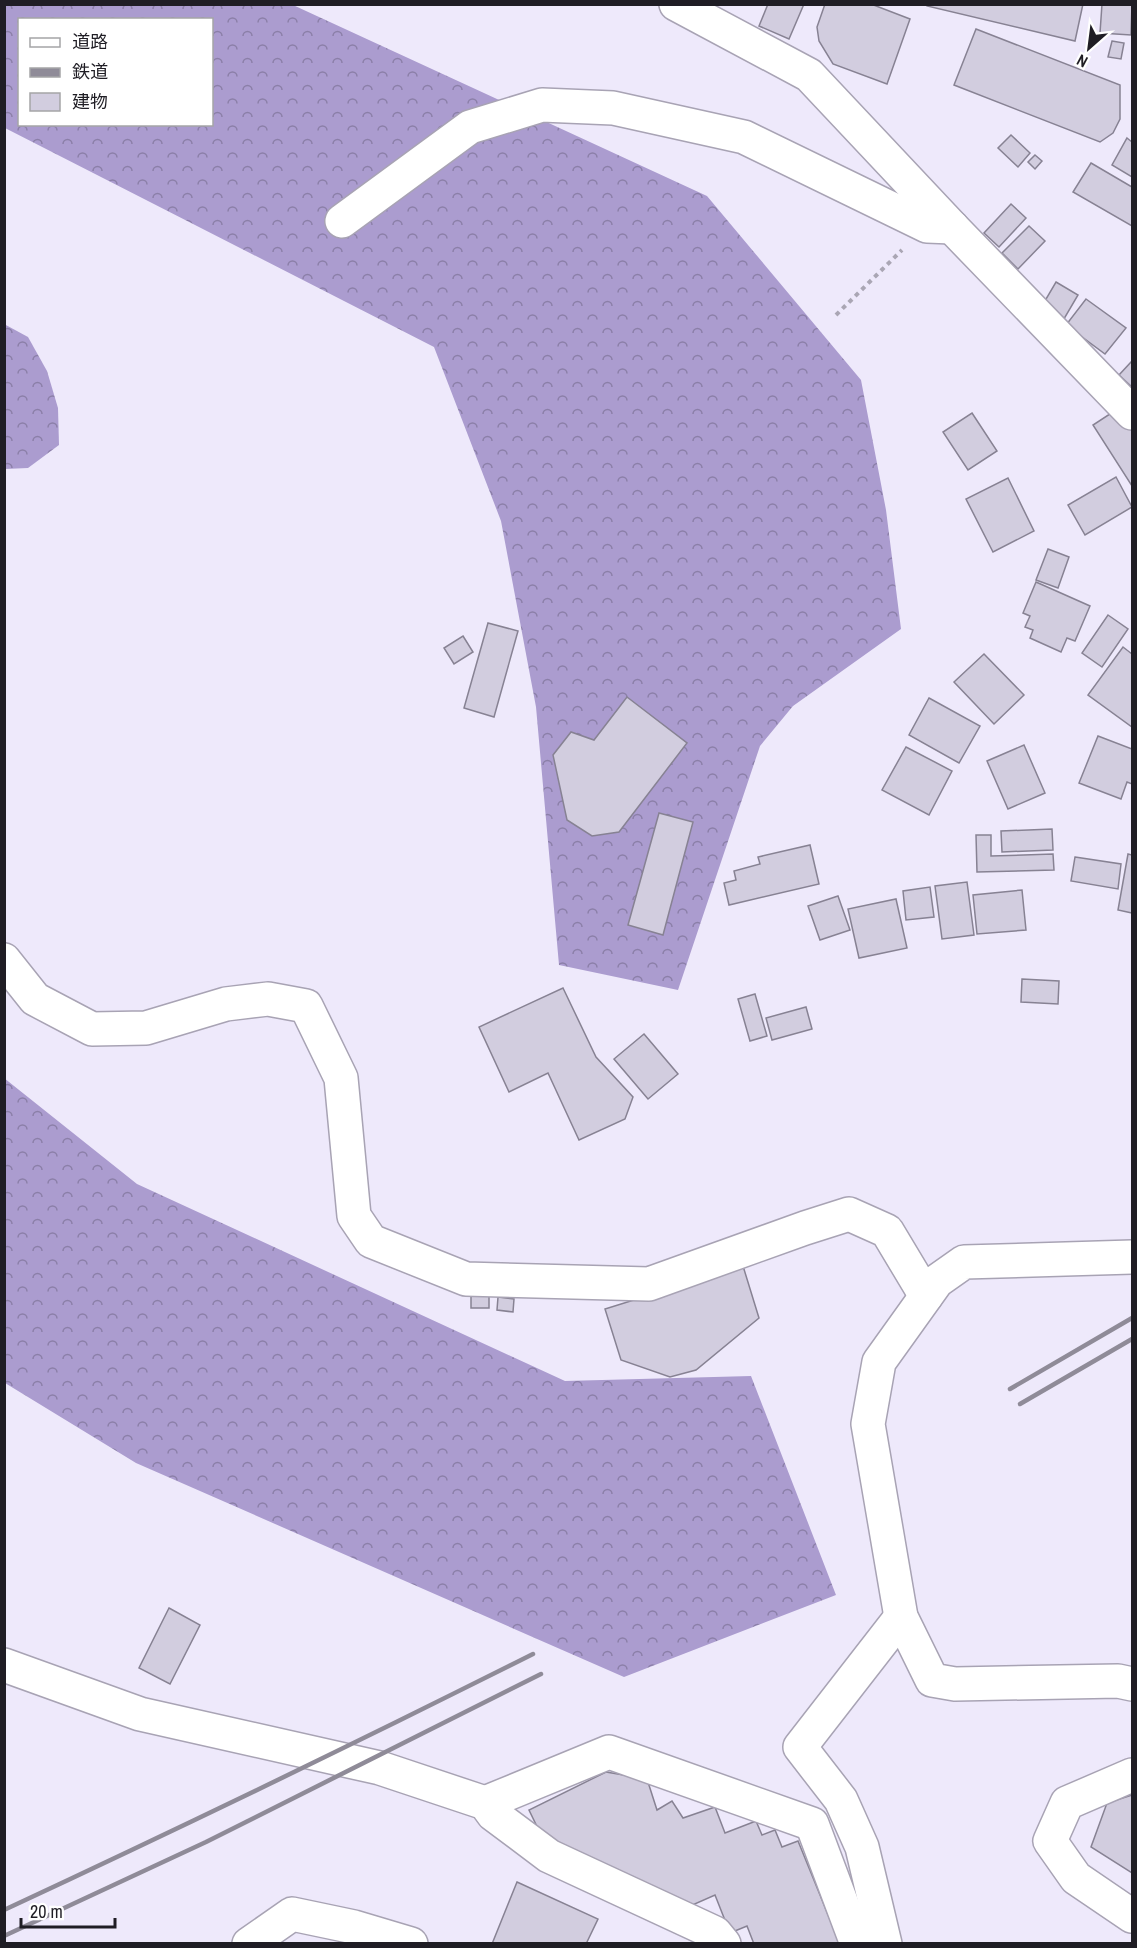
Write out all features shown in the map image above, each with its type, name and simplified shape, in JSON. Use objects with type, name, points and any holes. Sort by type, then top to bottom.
[{"type":"street","points":[[676,4],[809,75],[939,226],[1132,413]]},
{"type":"street","points":[[342,221],[470,127],[542,105],[613,108],[744,137],[939,226]]},
{"type":"street","points":[[4,960],[35,999],[92,1029],[146,1028],[226,1004],[268,999],[306,1006],[341,1078],[354,1216],[371,1241],[466,1279],[649,1284],[849,1214],[887,1232],[926,1296]]},
{"type":"street","points":[[1132,1257],[964,1262],[937,1281],[879,1362],[868,1424],[901,1617],[932,1680],[955,1684],[1118,1681],[1132,1684]]},
{"type":"street","points":[[885,1944],[862,1846],[841,1800],[800,1747],[901,1617]]},
{"type":"street","points":[[4,1665],[140,1714],[380,1768],[485,1803],[494,1814],[549,1856],[715,1933],[724,1944]]},
{"type":"street","points":[[485,1803],[609,1752],[812,1824],[857,1944]]},
{"type":"street","points":[[1132,1775],[1067,1803],[1050,1841],[1076,1878],[1132,1916]]},
{"type":"street","points":[[249,1944],[292,1914],[354,1927],[411,1944]]},
{"type":"path","points":[[836,315],[939,226]]},
{"type":"green space","points":[[4,5],[293,5],[707,196],[861,380],[886,510],[901,629],[793,706],[760,746],[678,990],[559,965],[536,707],[501,521],[434,347],[5,128]]},
{"type":"green space","points":[[4,324],[28,337],[47,371],[58,408],[59,445],[28,468],[5,469]]},
{"type":"green space","points":[[4,1078],[137,1184],[565,1381],[751,1376],[836,1595],[624,1677],[136,1463],[5,1383]]},
{"type":"building","points":[[768,4],[804,4],[789,39],[759,26]]},
{"type":"building","points":[[825,4],[871,4],[910,19],[887,84],[833,64],[819,41],[817,27]]},
{"type":"building","points":[[927,4],[1083,4],[1075,41],[927,6]]},
{"type":"building","points":[[1102,4],[1132,4],[1131,35],[1100,33]]},
{"type":"building","points":[[976,29],[1120,85],[1120,119],[1113,133],[1100,142],[954,85]]},
{"type":"building","points":[[1112,41],[1124,43],[1121,59],[1108,57]]},
{"type":"building","points":[[1011,135],[1030,153],[1018,167],[998,148]]},
{"type":"building","points":[[1127,138],[1132,142],[1132,177],[1112,165]]},
{"type":"building","points":[[1035,155],[1042,161],[1035,169],[1028,162]]},
{"type":"building","points":[[1091,163],[1132,187],[1132,226],[1073,192]]},
{"type":"building","points":[[1011,204],[1026,218],[999,247],[984,233]]},
{"type":"building","points":[[1029,226],[1045,241],[1018,269],[1002,253]]},
{"type":"building","points":[[1056,282],[1078,295],[1061,324],[1039,311]]},
{"type":"building","points":[[1086,299],[1126,328],[1105,354],[1066,325]]},
{"type":"building","points":[[1132,361],[1132,387],[1119,375]]},
{"type":"building","points":[[1122,406],[1132,422],[1132,486],[1093,425]]},
{"type":"building","points":[[972,413],[997,451],[968,470],[943,432]]},
{"type":"building","points":[[1116,477],[1132,507],[1085,535],[1068,505]]},
{"type":"building","points":[[1008,478],[1034,531],[993,552],[966,499]]},
{"type":"building","points":[[1048,549],[1069,557],[1058,588],[1036,580]]},
{"type":"building","points":[[1036,582],[1090,606],[1075,641],[1067,638],[1061,652],[1030,638],[1033,630],[1025,627],[1030,616],[1023,613]]},
{"type":"building","points":[[1108,615],[1128,629],[1102,667],[1082,653]]},
{"type":"building","points":[[488,623],[518,631],[494,717],[464,708]]},
{"type":"building","points":[[463,636],[473,652],[454,664],[444,648]]},
{"type":"building","points":[[1123,647],[1132,654],[1132,727],[1088,695]]},
{"type":"building","points":[[984,654],[1024,695],[994,724],[954,682]]},
{"type":"building","points":[[627,697],[687,743],[619,832],[592,836],[567,820],[553,755],[571,732],[594,740]]},
{"type":"building","points":[[929,698],[980,726],[959,763],[909,735]]},
{"type":"building","points":[[1098,736],[1132,749],[1132,784],[1127,782],[1121,799],[1079,783]]},
{"type":"building","points":[[1024,745],[1045,793],[1008,809],[987,761]]},
{"type":"building","points":[[906,747],[952,771],[929,815],[882,790]]},
{"type":"building","points":[[659,813],[693,822],[663,935],[628,925]]},
{"type":"building","points":[[1052,829],[1053,850],[1002,852],[1001,831]]},
{"type":"building","points":[[976,835],[991,835],[991,856],[1053,854],[1054,870],[977,872]]},
{"type":"building","points":[[810,845],[819,884],[729,905],[724,883],[736,880],[734,871],[760,864],[758,857]]},
{"type":"building","points":[[1128,854],[1132,855],[1132,913],[1118,910]]},
{"type":"building","points":[[1075,857],[1121,864],[1118,889],[1071,881]]},
{"type":"building","points":[[967,882],[974,935],[942,939],[935,886]]},
{"type":"building","points":[[930,887],[934,917],[906,920],[903,891]]},
{"type":"building","points":[[1022,890],[1026,930],[977,934],[973,895]]},
{"type":"building","points":[[838,896],[850,930],[820,940],[808,906]]},
{"type":"building","points":[[896,899],[907,948],[859,958],[848,909]]},
{"type":"building","points":[[1022,979],[1059,981],[1058,1004],[1021,1002]]},
{"type":"building","points":[[563,988],[596,1057],[633,1097],[625,1119],[579,1140],[548,1073],[509,1092],[479,1027]]},
{"type":"building","points":[[755,994],[767,1036],[750,1041],[738,999]]},
{"type":"building","points":[[806,1007],[812,1029],[772,1040],[766,1018]]},
{"type":"building","points":[[644,1034],[678,1074],[648,1099],[614,1059]]},
{"type":"building","points":[[743,1266],[759,1318],[696,1370],[670,1377],[621,1360],[605,1309]]},
{"type":"building","points":[[471,1296],[489,1296],[489,1308],[471,1308]]},
{"type":"building","points":[[498,1297],[514,1299],[513,1312],[497,1310]]},
{"type":"building","points":[[169,1608],[200,1625],[170,1684],[139,1668]]},
{"type":"building","points":[[606,1772],[647,1779],[657,1810],[672,1801],[683,1818],[715,1807],[725,1833],[756,1821],[762,1835],[775,1830],[782,1847],[798,1841],[840,1944],[754,1944],[747,1926],[730,1933],[715,1895],[688,1907],[544,1841],[529,1810]]},
{"type":"building","points":[[1132,1795],[1132,1873],[1091,1847],[1107,1803]]},
{"type":"building","points":[[517,1882],[598,1919],[586,1944],[492,1944]]},
{"type":"railway","points":[[1010,1389],[1132,1318]]},
{"type":"railway","points":[[1020,1404],[1132,1339]]},
{"type":"railway","points":[[4,1910],[270,1784],[533,1654]]},
{"type":"railway","points":[[4,1936],[206,1842],[541,1674]]}]
